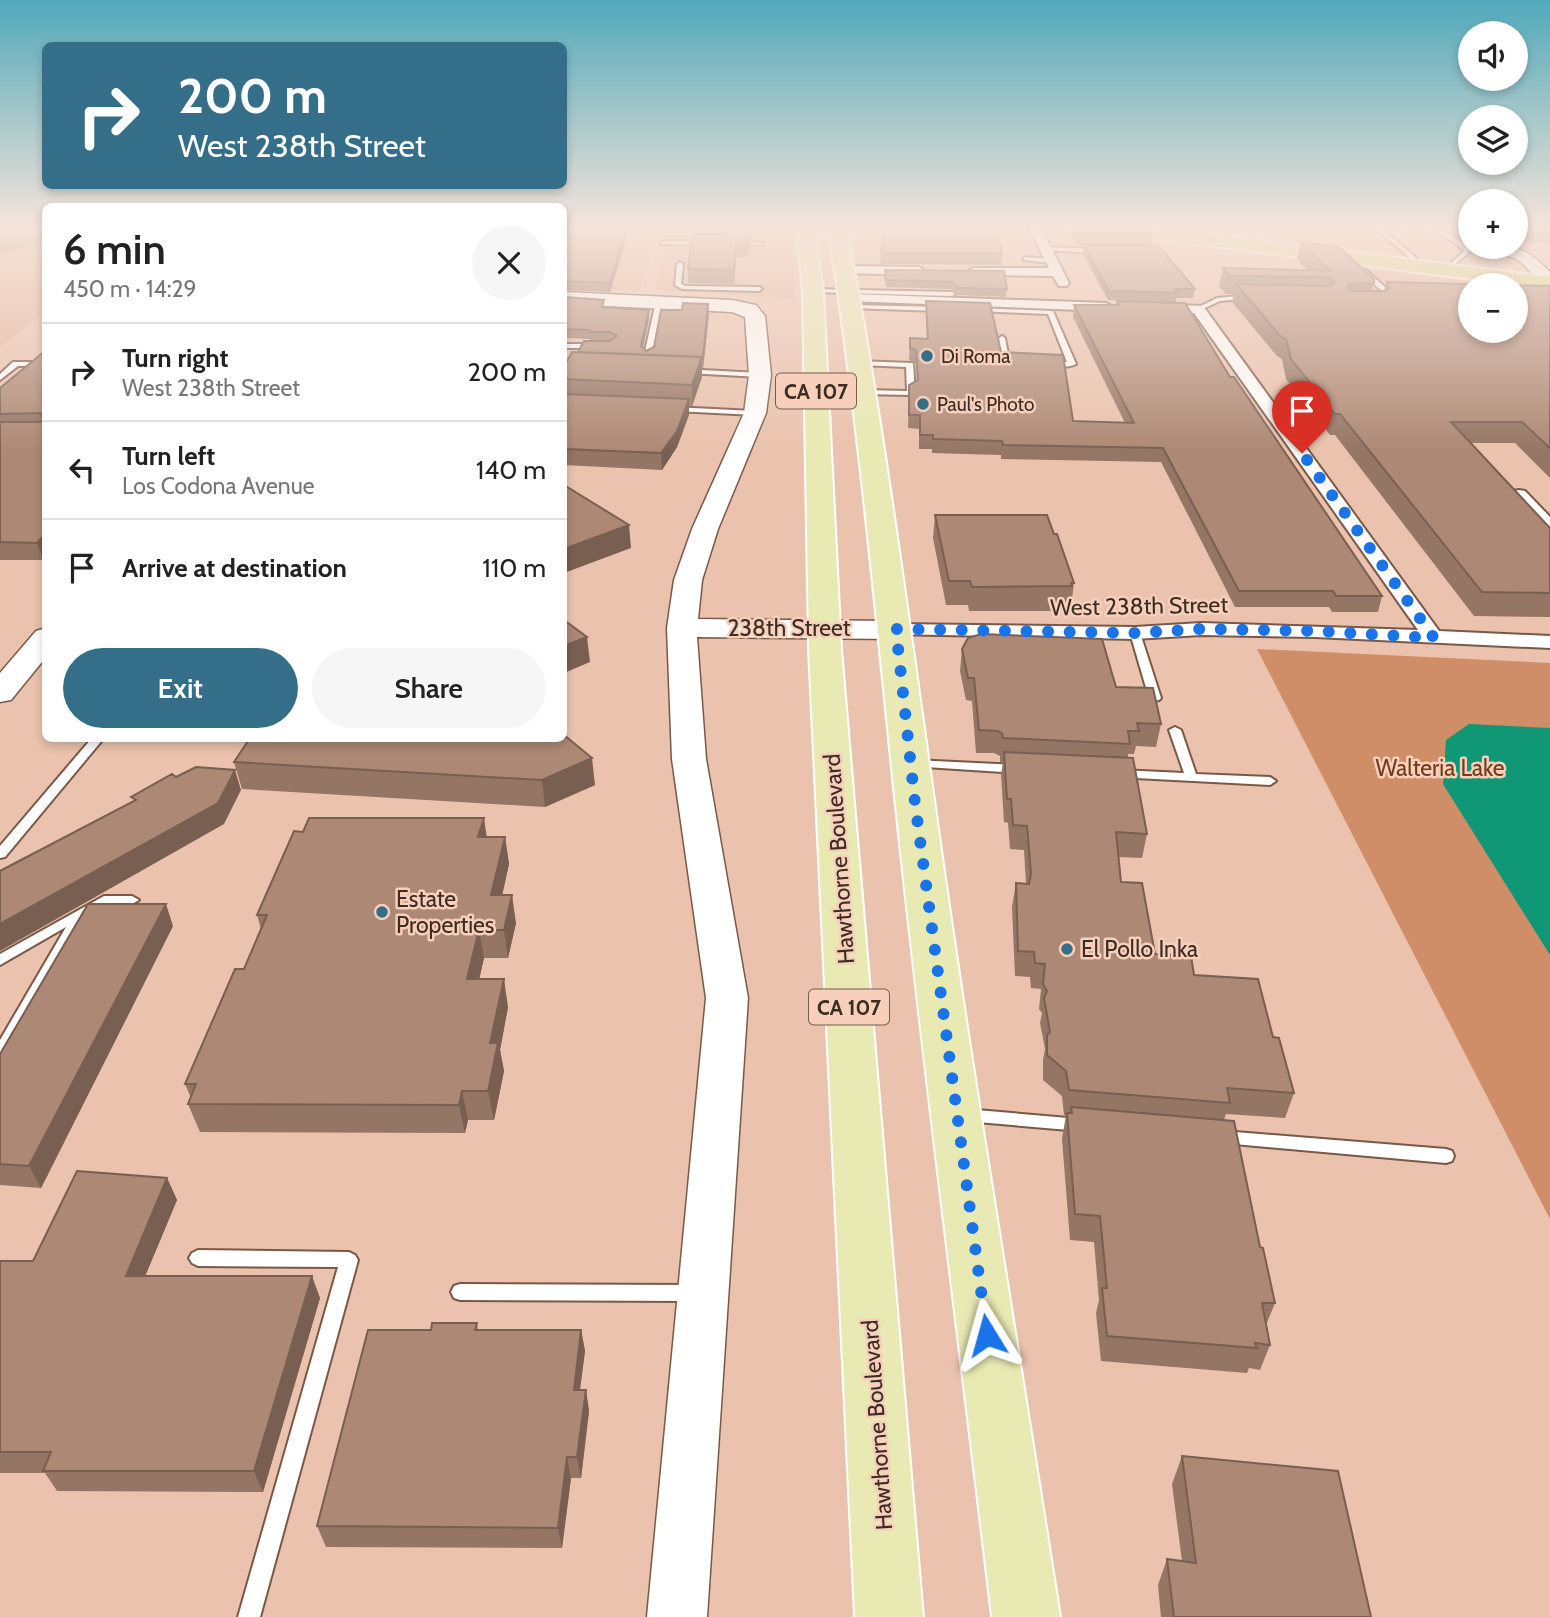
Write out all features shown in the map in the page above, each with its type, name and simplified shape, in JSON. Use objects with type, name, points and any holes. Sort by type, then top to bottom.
[{"type":"main road","name":"Hawthorne Boulevard","points":[[813,301],[824,628],[888,1617]]},
{"type":"main road","name":"CA 107","points":[[851,301],[896,629],[910,764],[1026,1617]]},
{"type":"street","points":[[677,1617],[727,998],[689,759],[682,628],[688,580],[705,529],[755,413],[760,375],[755,316],[747,301]]},
{"type":"street","points":[[929,301],[1115,307]]},
{"type":"street","points":[[1072,301],[1074,306]]},
{"type":"street","points":[[1143,307],[1198,309],[1434,638]]},
{"type":"street","points":[[1504,480],[1550,528]]},
{"type":"street","name":"238th Street","points":[[682,628],[896,629]]},
{"type":"street","name":"West 238th Street","points":[[896,629],[1135,633],[1201,629],[1315,631],[1550,642]]},
{"type":"street","points":[[0,693],[42,642]]},
{"type":"lane","points":[[648,356],[659,301]]},
{"type":"lane","points":[[889,301],[1051,312],[1072,364],[1046,362]]},
{"type":"lane","points":[[1198,309],[1214,301]]},
{"type":"lane","points":[[1002,338],[1006,361],[1019,361]]},
{"type":"lane","points":[[567,345],[611,346]]},
{"type":"lane","points":[[859,363],[910,365],[911,393],[863,393]]},
{"type":"lane","points":[[0,378],[16,364],[42,364]]},
{"type":"lane","points":[[672,370],[760,375]]},
{"type":"lane","points":[[667,408],[755,413]]},
{"type":"lane","points":[[1135,633],[1155,698]]},
{"type":"lane","points":[[1175,730],[1191,778]]},
{"type":"lane","points":[[0,854],[96,742]]},
{"type":"lane","points":[[910,764],[1032,770]]},
{"type":"lane","points":[[1112,774],[1270,781]]},
{"type":"lane","points":[[0,960],[104,900],[132,900]]},
{"type":"lane","points":[[0,1053],[82,912]]},
{"type":"lane","points":[[957,1115],[1094,1126]]},
{"type":"lane","points":[[1201,1135],[1446,1156]]},
{"type":"lane","points":[[198,1258],[349,1260],[249,1617]]},
{"type":"lane","points":[[460,1292],[704,1294]]},
{"type":"shaded area","points":[[0,301],[42,301],[42,314],[0,347]]},
{"type":"shaded area","points":[[1333,301],[1392,301],[1342,312]]},
{"type":"shaded area","name":"Walteria Lake","points":[[1469,724],[1550,728],[1550,955],[1443,784],[1446,740]]},
{"type":"green space","name":"Walteria Lake","points":[[1257,649],[1550,663],[1550,1219]]},
{"type":"building","points":[[567,301],[604,301],[602,307],[649,310],[641,346],[646,351],[654,347],[661,310],[682,310],[683,303],[708,304],[703,358],[578,352],[584,341],[610,341],[617,336],[610,332],[589,332],[590,330],[567,329]]},
{"type":"building","points":[[926,301],[990,303],[1001,352],[1063,355],[1073,421],[1134,423],[1074,305],[1119,305],[1117,301],[1185,303],[1230,377],[1234,377],[1382,596],[1336,596],[1333,591],[1239,591],[1163,448],[1003,445],[1002,441],[933,439],[933,435],[920,435],[920,415],[909,415],[909,385],[918,380],[916,350],[910,348],[910,338],[928,339]]},
{"type":"building","points":[[1251,301],[1458,301],[1458,343],[1528,343],[1528,301],[1550,301],[1550,448],[1522,422],[1451,422],[1550,528],[1550,593],[1482,592],[1340,414],[1335,414],[1291,359],[1286,339],[1281,337]]},
{"type":"building","points":[[572,352],[702,357],[692,385],[567,379],[567,361]]},
{"type":"building","points":[[42,353],[42,416],[41,413],[0,414],[0,388]]},
{"type":"building","points":[[567,394],[689,399],[677,431],[661,453],[567,449]]},
{"type":"building","points":[[0,422],[41,422],[42,537],[37,543],[0,542]]},
{"type":"building","points":[[567,487],[629,525],[567,548]]},
{"type":"building","points":[[935,515],[1047,515],[1054,534],[1057,534],[1074,583],[1071,583],[1072,586],[972,587],[970,581],[949,581]]},
{"type":"building","points":[[567,622],[587,637],[567,645]]},
{"type":"building","points":[[981,634],[1102,639],[1116,687],[1153,688],[1161,724],[1137,723],[1139,731],[1128,731],[1130,744],[1003,738],[1002,733],[997,731],[979,730],[974,678],[968,678],[962,649],[968,638]]},
{"type":"building","points":[[567,737],[592,758],[542,780],[234,762],[247,742],[567,742]]},
{"type":"building","points":[[1004,752],[1133,758],[1147,834],[1116,832],[1121,882],[1142,883],[1155,954],[1191,956],[1194,975],[1258,979],[1273,1037],[1279,1038],[1294,1093],[1227,1088],[1230,1103],[1069,1090],[1066,1071],[1047,1055],[1047,1035],[1050,1032],[1044,998],[1047,991],[1043,984],[1045,964],[1035,963],[1034,952],[1018,951],[1016,883],[1029,884],[1031,874],[1027,826],[1013,825],[1011,799],[1007,799]]},
{"type":"building","points":[[196,767],[235,770],[218,803],[0,924],[0,871],[136,800],[131,797],[172,774],[176,777]]},
{"type":"building","points":[[309,818],[484,818],[478,837],[505,837],[491,895],[512,895],[504,930],[479,930],[467,979],[504,979],[490,1043],[498,1043],[488,1091],[462,1091],[459,1105],[188,1104],[196,1084],[185,1084],[235,969],[244,969],[267,915],[257,915],[294,831],[303,832]]},
{"type":"building","points":[[88,904],[166,904],[29,1166],[0,1164],[0,1054]]},
{"type":"building","points":[[1071,1107],[1234,1121],[1260,1247],[1263,1248],[1275,1303],[1262,1303],[1270,1345],[1255,1343],[1257,1348],[1107,1336],[1102,1288],[1107,1288],[1100,1216],[1075,1214],[1067,1113],[1072,1113]]},
{"type":"building","points":[[77,1171],[167,1178],[126,1276],[312,1276],[254,1471],[43,1471],[51,1452],[0,1452],[0,1261],[33,1261]]},
{"type":"building","points":[[432,1323],[477,1323],[475,1330],[581,1330],[574,1390],[586,1390],[577,1457],[567,1457],[558,1528],[317,1526],[368,1330],[431,1330]]},
{"type":"building","points":[[1182,1456],[1338,1471],[1371,1617],[1174,1617],[1167,1559],[1196,1563]]},
{"type":"place","name":"Di Roma","points":[[927,356]]},
{"type":"place","name":"Paul's Photo","points":[[923,404]]},
{"type":"place","name":"Estate Properties","points":[[382,912]]},
{"type":"place","name":"El Pollo Inka","points":[[1067,949]]},
{"type":"route","points":[[987,1335],[915,803],[896,629],[1135,633],[1201,629],[1315,631],[1434,638],[1302,453]]}]
